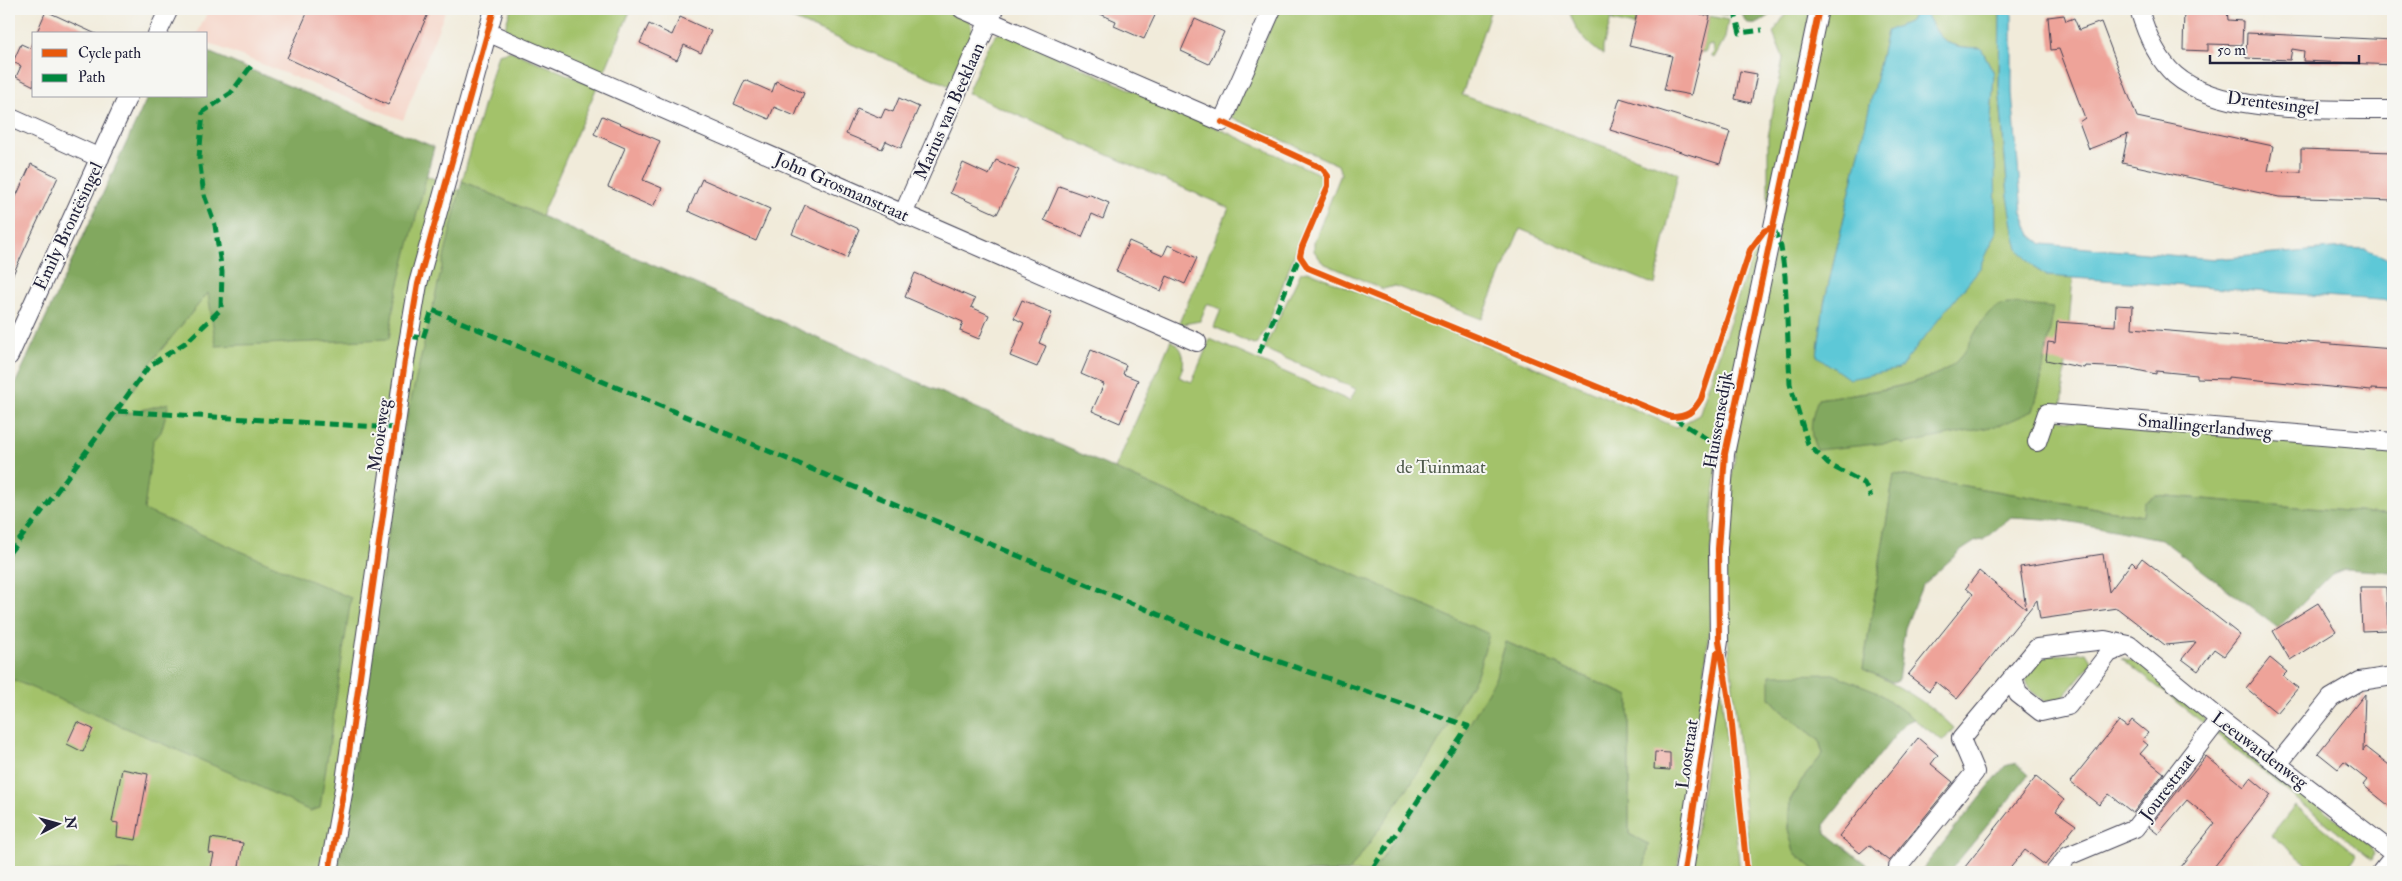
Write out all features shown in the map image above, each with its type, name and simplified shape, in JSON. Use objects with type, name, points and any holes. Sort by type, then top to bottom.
[{"type":"street","points":[[159,32],[169,9]]},
{"type":"street","name":"Mooieweg","points":[[329,872],[344,788],[405,361],[418,284],[494,9]]},
{"type":"street","points":[[962,9],[992,15],[1222,122],[1272,9]]},
{"type":"street","name":"Huissensedijk","points":[[1719,641],[1718,549],[1725,454],[1818,9]]},
{"type":"street","name":"Drentesingel","points":[[2139,9],[2145,29],[2158,54],[2176,75],[2198,88],[2223,98],[2273,106],[2393,110]]},
{"type":"street","name":"Marius van Beeklaan","points":[[903,214],[992,15]]},
{"type":"street","name":"John Grosmanstraat","points":[[487,32],[1197,342]]},
{"type":"street","name":"Emily Brontësingel","points":[[9,356],[127,98]]},
{"type":"street","points":[[9,117],[100,158]]},
{"type":"street","name":"Smallingerlandweg","points":[[2037,442],[2047,413],[2393,442]]},
{"type":"street","name":"Leeuwardenweg","points":[[1898,867],[1975,772],[1961,740],[2038,648],[2105,640],[2129,645],[2218,719],[2393,853]]},
{"type":"street","name":"Loostraat","points":[[1684,872],[1719,641]]},
{"type":"street","points":[[2013,677],[2018,694],[2040,712],[2068,706],[2110,653],[2129,645]]},
{"type":"street","points":[[2278,764],[2331,698],[2360,681],[2393,676]]},
{"type":"street","name":"Jourestraat","points":[[2055,872],[2068,856],[2135,828],[2218,719]]},
{"type":"street","points":[[2381,872],[2393,857]]},
{"type":"shaded area","points":[[209,9],[446,9],[403,120],[208,43],[208,32],[198,32]]},
{"type":"green space","points":[[511,9],[631,9],[603,75],[509,32],[505,27]]},
{"type":"green space","points":[[769,9],[945,9],[967,19],[971,27],[971,34],[966,53],[950,86]]},
{"type":"green space","points":[[1279,9],[1491,9],[1462,95],[1678,173],[1655,285],[1520,229],[1482,319],[1395,286],[1383,289],[1323,263],[1314,251],[1314,242],[1341,174],[1338,165],[1231,117]]},
{"type":"green space","points":[[1569,9],[1614,9],[1603,47],[1603,55],[1581,35]]},
{"type":"green space","points":[[1615,9],[1638,9],[1634,26],[1612,21]]},
{"type":"green space","points":[[1693,9],[1726,9],[1727,15],[1710,12],[1706,15],[1692,12]]},
{"type":"green space","points":[[1741,9],[1775,9],[1761,22],[1751,24],[1743,17]]},
{"type":"green space","points":[[1789,9],[1811,9],[1768,209],[1768,137],[1783,58],[1773,33]]},
{"type":"green space","points":[[1824,9],[1916,9],[1910,21],[1887,32],[1824,304],[1817,356],[1995,161],[1990,135],[1994,73],[1981,48],[1953,45],[1947,42],[1937,32],[1927,15],[1933,9],[2000,9],[1999,85],[2008,196],[2028,259],[2036,269],[2047,276],[2073,277],[2061,420],[2393,448],[2393,515],[2156,495],[2143,516],[1894,474],[1863,669],[1911,694],[1944,718],[1954,728],[1943,741],[1876,691],[1770,698],[1781,710],[1819,740],[1823,754],[1801,781],[1790,800],[1788,828],[1794,852],[1817,872],[1751,872],[1725,606],[1726,517],[1745,386]],"holes":[[[2053,308],[2040,385],[2033,411],[1903,444],[1818,399],[1913,383],[1947,369],[1960,359],[1971,345],[1986,317]]]},
{"type":"green space","points":[[1710,16],[1728,20],[1725,38],[1714,58],[1711,56],[1714,52],[1713,45],[1708,46],[1705,53],[1701,52]]},
{"type":"green space","points":[[1005,33],[1324,176],[1266,329],[1256,345],[1214,327],[1221,309],[1207,304],[1200,321],[1178,325],[1229,208],[967,93],[987,48],[996,34]]},
{"type":"green space","points":[[511,51],[597,87],[541,216],[462,181],[498,54]]},
{"type":"green space","points":[[208,52],[434,147],[395,299],[389,339],[216,346],[208,293],[153,360],[114,417],[169,403],[161,432],[153,441],[144,510],[351,598],[320,808],[310,811],[231,773],[9,678],[9,397],[147,98],[208,98]]},
{"type":"green space","name":"de Tuinmaat","points":[[208,77],[1458,641],[1488,634],[1115,469],[1171,340],[1182,352],[1184,362],[1179,377],[1192,382],[1210,339],[1350,401],[1356,389],[1264,349],[1301,272],[1308,271],[1676,427],[1699,415],[1752,255],[1760,245],[1719,447],[1712,516],[1711,611],[1704,680],[1677,872],[1644,872],[1648,844],[1629,834],[1629,696],[1506,642],[1499,666],[1612,872],[9,872],[9,559],[205,98],[208,98]]},
{"type":"green space","points":[[462,181],[1489,634],[1478,672],[1432,753],[1349,872],[338,872],[404,430]]},
{"type":"green space","points":[[2014,304],[2054,308],[2040,385],[2033,411],[2001,425],[1903,444],[1896,442],[1817,450],[1812,438],[1812,425],[1818,399],[1902,386],[1948,368],[1963,354],[1983,319],[1990,312],[2000,305]]},
{"type":"green space","points":[[1894,474],[2143,516],[2144,503],[2156,495],[2393,515],[2393,572],[2345,569],[2332,574],[2278,628],[2161,539],[2061,520],[2011,517],[1983,540],[1976,541],[1959,552],[1922,586],[1905,628],[1898,681],[1892,682],[1863,669]]},
{"type":"green space","points":[[1506,642],[1629,696],[1629,834],[1648,844],[1644,872],[1372,872],[1448,762],[1495,679]]},
{"type":"green space","points":[[2086,652],[2092,662],[2062,698],[2045,702],[2029,689],[2025,674],[2040,657]]},
{"type":"green space","points":[[2121,658],[2138,662],[2202,713],[2205,719],[2203,723]]},
{"type":"green space","points":[[1833,674],[1876,691],[1914,719],[1905,723],[1824,825],[1825,832],[1876,872],[1817,872],[1794,852],[1788,829],[1790,801],[1801,781],[1823,754],[1819,740],[1781,710],[1770,698],[1770,675]]},
{"type":"green space","points":[[1717,683],[1721,689],[1740,872],[1691,872]]},
{"type":"green space","points":[[2226,733],[2369,845],[2374,854],[2372,860],[2216,734]]},
{"type":"green space","points":[[2016,763],[2029,775],[1949,872],[1920,872],[2005,766]]},
{"type":"green space","points":[[2295,805],[2357,855],[2344,872],[2317,872],[2271,835]]},
{"type":"water","points":[[1916,9],[1933,9],[1927,15],[1937,33],[1948,42],[1961,47],[1981,48],[1994,73],[1990,135],[1995,161],[1996,234],[1980,268],[1899,369],[1849,379],[1817,356],[1824,304],[1887,31],[1910,21]]},
{"type":"water","points":[[2000,9],[2012,9],[2012,93],[2022,213],[2031,235],[2042,244],[2215,259],[2344,248],[2366,249],[2393,261],[2393,301],[2047,276],[2036,269],[2018,249],[2008,196],[1999,85]]},
{"type":"building","points":[[309,9],[430,9],[388,105],[287,58]]},
{"type":"building","points":[[1089,9],[1158,9],[1144,39],[1114,26],[1116,21]]},
{"type":"building","points":[[1638,9],[1677,9],[1710,16],[1691,95],[1664,90],[1672,56],[1629,46]]},
{"type":"building","points":[[2184,9],[2227,9],[2228,20],[2243,21],[2242,45],[2208,44],[2208,51],[2183,50]]},
{"type":"building","points":[[46,11],[92,32],[37,32]]},
{"type":"building","points":[[2064,15],[2066,21],[2074,18],[2079,30],[2101,22],[2137,117],[2273,146],[2268,171],[2301,172],[2301,149],[2393,152],[2393,201],[2279,197],[2122,163],[2128,134],[2089,149],[2079,122],[2085,118],[2059,49],[2051,50],[2048,17]]},
{"type":"building","points":[[680,17],[711,31],[701,53],[684,45],[677,60],[640,43],[649,24],[672,35]]},
{"type":"building","points":[[1195,19],[1224,32],[1209,64],[1181,51]]},
{"type":"building","points":[[2247,33],[2393,40],[2393,65],[2303,61],[2304,51],[2292,49],[2290,60],[2246,58]]},
{"type":"building","points":[[21,44],[30,48],[32,44],[32,85],[16,77],[21,66],[13,62]]},
{"type":"building","points":[[1740,71],[1757,74],[1751,103],[1735,99]]},
{"type":"building","points":[[745,80],[772,92],[776,81],[804,93],[795,116],[774,107],[769,119],[734,104]]},
{"type":"building","points":[[899,98],[919,107],[901,148],[886,141],[882,149],[846,134],[857,108],[881,118],[885,109],[893,112]]},
{"type":"building","points":[[1620,98],[1730,132],[1720,164],[1610,130]]},
{"type":"building","points":[[602,116],[660,141],[643,180],[662,188],[653,207],[608,187],[625,148],[594,134]]},
{"type":"building","points":[[996,160],[1019,170],[997,214],[950,193],[963,163],[989,175]]},
{"type":"building","points":[[31,164],[58,177],[9,283],[9,212]]},
{"type":"building","points":[[702,179],[770,209],[756,241],[688,211]]},
{"type":"building","points":[[1059,186],[1087,196],[1088,194],[1109,203],[1103,219],[1092,214],[1082,237],[1044,220]]},
{"type":"building","points":[[805,205],[859,229],[847,258],[792,234]]},
{"type":"building","points":[[1129,241],[1163,256],[1168,245],[1197,258],[1185,284],[1167,276],[1161,291],[1116,271]]},
{"type":"building","points":[[915,273],[975,299],[971,307],[989,315],[979,339],[960,331],[963,322],[905,297]]},
{"type":"building","points":[[1022,300],[1052,313],[1039,343],[1046,346],[1037,367],[1010,356],[1024,323],[1014,318]]},
{"type":"building","points":[[2116,305],[2133,306],[2132,328],[2393,349],[2393,386],[2391,386],[2390,390],[2371,389],[2371,391],[2228,377],[2228,379],[2197,378],[2197,375],[2156,371],[2156,374],[2127,368],[2085,366],[2084,368],[2046,360],[2048,342],[2055,343],[2057,322],[2115,326]]},
{"type":"building","points":[[1091,350],[1126,365],[1123,374],[1138,380],[1120,423],[1092,411],[1104,384],[1081,374]]},
{"type":"building","points":[[2103,554],[2109,592],[2132,562],[2136,566],[2142,558],[2240,635],[2224,656],[2214,649],[2198,671],[2182,659],[2196,642],[2165,645],[2117,608],[2040,619],[2037,600],[1957,699],[1936,682],[1929,691],[1908,675],[1973,594],[1966,588],[1979,571],[2026,609],[2020,567]]},
{"type":"building","points":[[2360,587],[2386,587],[2388,630],[2362,631]]},
{"type":"building","points":[[2318,603],[2336,631],[2290,660],[2273,631]]},
{"type":"building","points":[[2270,658],[2287,672],[2283,676],[2298,688],[2277,713],[2246,688]]},
{"type":"building","points":[[2365,694],[2363,751],[2366,747],[2393,768],[2393,809],[2363,785],[2367,780],[2344,762],[2338,769],[2318,753]]},
{"type":"building","points":[[2132,720],[2148,733],[2142,740],[2148,745],[2140,754],[2164,773],[2133,813],[2109,794],[2099,805],[2070,782],[2119,721],[2127,727]]},
{"type":"building","points":[[77,722],[93,729],[83,752],[67,744]]},
{"type":"building","points":[[1918,738],[1938,755],[1931,764],[1953,782],[1889,861],[1869,845],[1860,853],[1839,836]]},
{"type":"building","points":[[1655,752],[1670,753],[1670,770],[1654,769]]},
{"type":"building","points":[[2206,756],[2244,787],[2251,778],[2271,795],[2210,872],[2176,872],[2215,823],[2187,800],[2158,834],[2149,827]]},
{"type":"building","points":[[122,769],[148,774],[136,840],[117,837],[118,823],[112,822]]},
{"type":"building","points":[[2036,777],[2064,800],[2056,811],[2076,825],[2045,865],[2025,850],[2007,872],[1961,872]]},
{"type":"building","points":[[211,838],[243,843],[238,872],[210,872],[214,854],[209,853]]},
{"type":"marked path","points":[[1734,9],[1740,33],[1762,30]]},
{"type":"marked path","points":[[116,411],[149,366],[188,341],[221,309],[222,272],[215,225],[204,195],[199,158],[203,112],[231,93],[252,65]]},
{"type":"marked path","points":[[1774,229],[1781,247],[1785,276],[1790,384],[1808,444],[1828,464],[1864,483],[1871,497]]},
{"type":"marked path","points":[[1259,353],[1300,256]]},
{"type":"marked path","points":[[409,336],[423,338],[432,310],[1236,647],[1468,726],[1370,872]]},
{"type":"marked path","points":[[9,553],[116,411],[395,428]]},
{"type":"marked path","points":[[1674,418],[1710,441],[1725,454]]},
{"type":"cycle path","points":[[329,872],[344,788],[405,361],[418,284],[494,9]]},
{"type":"cycle path","points":[[1747,872],[1730,706],[1719,641],[1718,549],[1725,454],[1819,9]]},
{"type":"cycle path","points":[[1222,122],[1322,168],[1328,176],[1328,186],[1300,256],[1308,268],[1671,417],[1686,415],[1701,399],[1750,250],[1764,231],[1773,227]]},
{"type":"cycle path","points":[[1684,872],[1717,653]]}]
